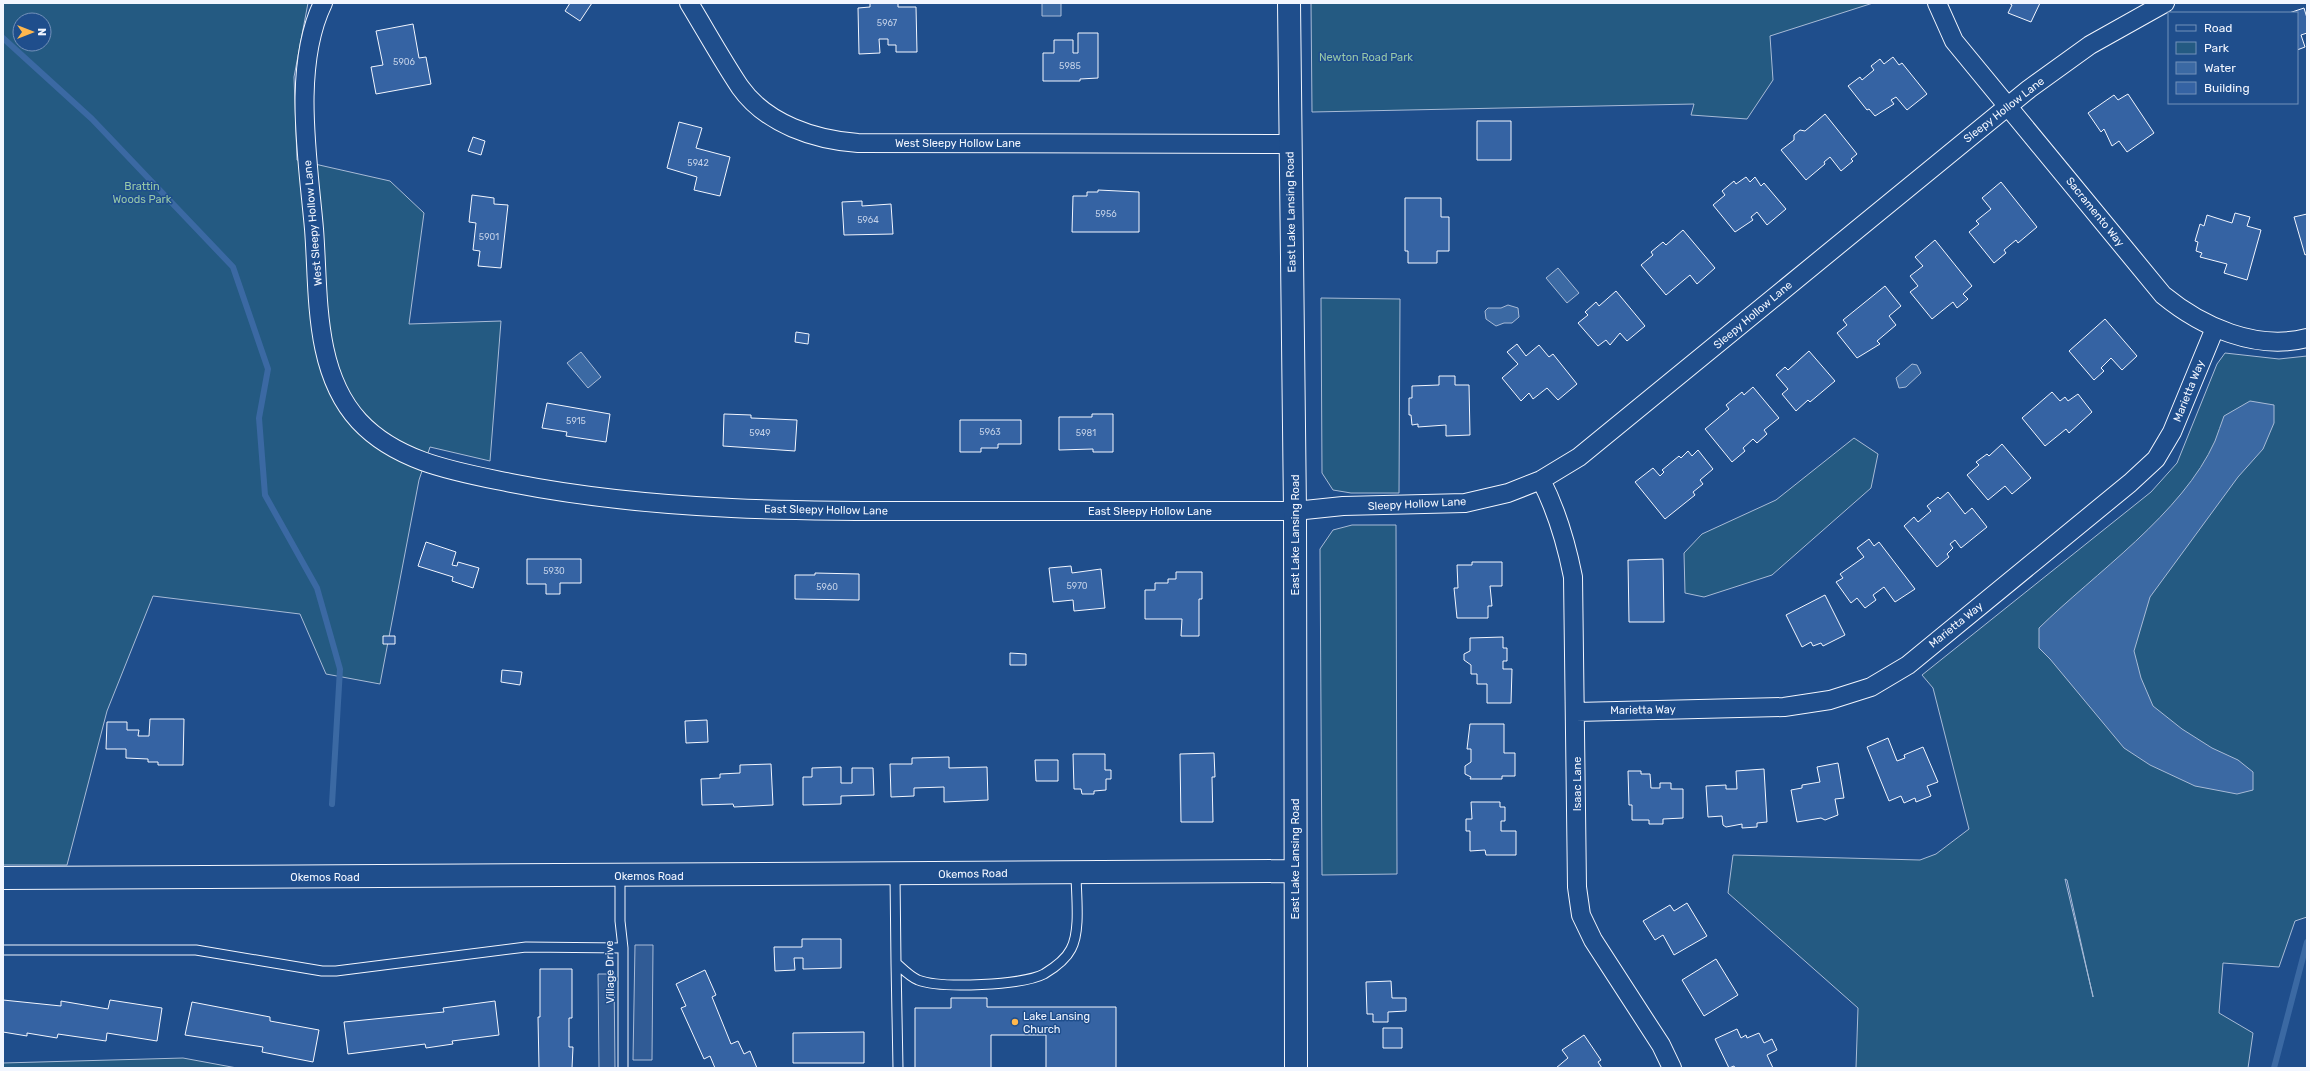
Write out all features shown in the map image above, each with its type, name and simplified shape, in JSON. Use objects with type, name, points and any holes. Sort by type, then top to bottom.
[{"type":"street","name":"West Sleepy Hollow Lane","points":[[323,3],[312,34],[304,83],[307,152],[323,346],[336,387],[348,407],[369,431]]},
{"type":"street","name":"West Sleepy Hollow Lane","points":[[690,3],[741,88],[754,102],[786,124],[821,138],[858,143],[1290,144]]},
{"type":"street","name":"East Lake Lansing Road","points":[[1289,3],[1295,511],[1296,1068]]},
{"type":"street","name":"Sacramento Way","points":[[1937,3],[1954,41],[2163,295],[2191,316],[2215,328],[2265,340],[2299,340],[2307,338]]},
{"type":"street","name":"Sleepy Hollow Lane","points":[[1295,511],[1343,506],[1421,506],[1465,503],[1508,493],[1541,480],[1579,457],[1616,429],[2007,107],[2090,45],[2165,3]]},
{"type":"street","name":"Marietta Way","points":[[1576,712],[1784,707],[1830,700],[1877,683],[1908,665],[2156,460],[2172,432],[2215,328]]},
{"type":"street","name":"East Sleepy Hollow Lane","points":[[369,431],[407,455],[481,477],[558,491],[660,503],[763,509],[851,511],[1295,511]]},
{"type":"street","name":"Isaac Lane","points":[[1541,480],[1553,503],[1566,544],[1573,576],[1576,712],[1577,886],[1581,915],[1593,940],[1660,1045],[1672,1068]]},
{"type":"street","name":"Okemos Road","points":[[3,878],[895,875],[1295,871]]},
{"type":"lane","points":[[896,963],[918,980],[952,986],[996,984],[1043,974],[1060,963],[1071,950],[1076,933],[1076,873]]},
{"type":"lane","points":[[895,875],[898,1068]]},
{"type":"lane","name":"Village Drive","points":[[620,876],[620,921],[623,948],[623,1068]]},
{"type":"lane","points":[[3,950],[196,950],[322,971],[336,971],[526,947],[623,948]]},
{"type":"green space","name":"Brattin Woods Park","points":[[3,3],[308,3],[294,77],[297,160],[390,181],[424,213],[409,324],[501,321],[490,461],[430,447],[419,480],[380,684],[326,674],[300,614],[153,596],[107,711],[67,865],[3,865]]},
{"type":"green space","name":"Newton Road Park","points":[[1311,3],[1873,3],[1770,36],[1773,80],[1747,119],[1691,115],[1694,104],[1312,112]]},
{"type":"green space","points":[[1321,298],[1400,299],[1399,493],[1351,493],[1333,490],[1322,473]]},
{"type":"green space","points":[[2225,353],[2279,359],[2307,356],[2307,917],[2295,921],[2279,967],[2223,963],[2219,1013],[2253,1033],[2248,1068],[1856,1068],[1858,1008],[1728,893],[1733,855],[1920,860],[1936,854],[1969,829],[1933,688],[1922,675],[2151,492],[2177,463],[2217,364]],"holes":[[[2065,879],[2067,880],[2090,983]]]},
{"type":"green space","points":[[1854,438],[1878,454],[1871,488],[1772,575],[1704,597],[1685,593],[1684,553],[1702,534],[1776,500]]},
{"type":"green space","points":[[1352,525],[1396,525],[1397,874],[1322,875],[1320,549],[1333,530]]},
{"type":"green space","points":[[183,1058],[237,1068],[3,1068],[3,1063]]},
{"type":"shaded area","points":[[635,945],[653,945],[652,1060],[633,1060]]},
{"type":"shaded area","points":[[598,974],[614,974],[615,1068],[599,1068]]},
{"type":"water","points":[[1042,3],[1061,3],[1061,16],[1042,16]]},
{"type":"water","points":[[1558,268],[1579,293],[1567,303],[1546,278]]},
{"type":"water","points":[[1508,305],[1518,308],[1519,317],[1512,323],[1504,323],[1496,326],[1486,319],[1485,311],[1488,308],[1501,308]]},
{"type":"water","points":[[581,352],[601,377],[588,388],[567,363]]},
{"type":"water","points":[[1912,364],[1917,365],[1921,373],[1906,387],[1899,388],[1896,378]]},
{"type":"water","points":[[2250,401],[2274,405],[2274,423],[2263,449],[2238,477],[2150,597],[2134,651],[2141,678],[2153,706],[2182,729],[2212,748],[2238,760],[2253,772],[2253,790],[2237,794],[2195,786],[2150,765],[2124,748],[2050,659],[2039,648],[2039,628],[2160,518],[2182,493],[2201,467],[2215,441],[2224,416]]},
{"type":"building","points":[[570,3],[592,3],[580,21],[565,11]]},
{"type":"building","points":[[870,3],[898,3],[898,7],[916,7],[917,52],[896,52],[896,45],[888,45],[888,39],[879,39],[880,53],[859,54],[858,8],[870,7]]},
{"type":"building","points":[[2009,3],[2040,3],[2031,22],[2008,13],[2012,5]]},
{"type":"building","points":[[2304,8],[2307,18],[2307,33],[2301,35],[2305,47],[2298,50],[2298,12],[2292,12]]},
{"type":"building","points":[[413,24],[419,58],[426,57],[431,84],[376,94],[371,67],[383,65],[376,31]]},
{"type":"building","points":[[1078,33],[1098,33],[1098,78],[1080,79],[1080,81],[1043,81],[1043,53],[1054,53],[1054,40],[1073,40],[1073,53],[1078,53]]},
{"type":"building","points":[[1893,57],[1899,65],[1902,63],[1927,94],[1907,110],[1896,97],[1891,100],[1894,104],[1875,116],[1869,109],[1867,110],[1848,86],[1860,77],[1862,80],[1874,70],[1871,66],[1880,59],[1884,64]]},
{"type":"building","points":[[2128,94],[2154,133],[2127,152],[2119,141],[2112,146],[2104,129],[2101,132],[2088,113],[2114,95],[2118,100]]},
{"type":"building","points":[[1825,114],[1857,154],[1851,159],[1853,161],[1841,171],[1830,157],[1824,162],[1825,164],[1806,180],[1781,150],[1794,140],[1794,135],[1800,130],[1805,131]]},
{"type":"building","points":[[1477,121],[1511,121],[1511,160],[1477,160]]},
{"type":"building","points":[[679,122],[702,128],[696,148],[730,157],[720,196],[694,190],[697,177],[667,168]]},
{"type":"building","points":[[473,137],[485,141],[481,155],[468,151]]},
{"type":"building","points":[[1746,177],[1750,182],[1755,177],[1761,186],[1764,183],[1786,209],[1767,225],[1757,212],[1751,217],[1753,220],[1735,232],[1713,205],[1725,195],[1722,191],[1734,181],[1736,184]]},
{"type":"building","points":[[2001,182],[2037,227],[2018,243],[2016,240],[2004,250],[2006,253],[1994,263],[1969,232],[1979,224],[1976,221],[1991,209],[1982,198]]},
{"type":"building","points":[[1098,190],[1139,192],[1139,232],[1072,232],[1073,196],[1087,196],[1087,192],[1098,192]]},
{"type":"building","points":[[472,195],[494,198],[494,204],[508,205],[501,268],[478,266],[480,251],[473,250],[476,223],[469,222]]},
{"type":"building","points":[[1405,198],[1441,198],[1441,217],[1449,217],[1449,251],[1437,251],[1437,263],[1408,263],[1408,251],[1405,251]]},
{"type":"building","points":[[862,201],[862,206],[891,204],[893,234],[844,235],[842,202]]},
{"type":"building","points":[[2235,213],[2250,217],[2247,226],[2261,230],[2247,280],[2224,273],[2227,264],[2200,257],[2202,253],[2196,251],[2198,242],[2195,241],[2200,224],[2204,226],[2207,215],[2232,223]]},
{"type":"building","points":[[2307,214],[2307,254],[2305,255],[2294,217]]},
{"type":"building","points":[[1683,230],[1715,268],[1697,284],[1690,275],[1666,295],[1641,265],[1653,255],[1651,252],[1663,242],[1666,245]]},
{"type":"building","points":[[1935,240],[1972,286],[1963,294],[1968,299],[1957,308],[1953,302],[1932,319],[1910,292],[1918,286],[1910,276],[1923,266],[1915,257]]},
{"type":"building","points":[[1885,286],[1901,306],[1889,316],[1896,325],[1877,341],[1880,344],[1857,358],[1837,333],[1847,325],[1843,320]]},
{"type":"building","points":[[1616,291],[1645,326],[1627,341],[1620,333],[1610,345],[1606,340],[1598,346],[1578,323],[1588,315],[1585,312],[1596,302],[1599,306]]},
{"type":"building","points":[[2105,319],[2137,356],[2122,370],[2111,358],[2101,368],[2104,371],[2094,380],[2069,351]]},
{"type":"building","points":[[796,332],[809,334],[808,344],[795,342]]},
{"type":"building","points":[[1517,344],[1526,356],[1539,345],[1549,357],[1553,354],[1577,384],[1558,400],[1547,388],[1533,399],[1529,393],[1521,401],[1502,378],[1518,364],[1507,352]]},
{"type":"building","points":[[1809,351],[1835,381],[1810,402],[1808,400],[1796,411],[1782,394],[1788,389],[1776,375],[1785,367],[1788,370]]},
{"type":"building","points":[[1439,376],[1455,376],[1455,385],[1469,385],[1470,435],[1446,436],[1446,425],[1418,427],[1418,424],[1412,425],[1411,415],[1409,415],[1409,398],[1412,398],[1412,386],[1439,385]]},
{"type":"building","points":[[1753,387],[1779,418],[1764,430],[1767,434],[1757,443],[1753,439],[1743,448],[1745,451],[1732,462],[1705,429],[1729,409],[1726,405],[1742,392],[1744,395]]},
{"type":"building","points":[[2052,392],[2060,401],[2065,397],[2068,401],[2078,394],[2092,412],[2069,433],[2066,429],[2045,446],[2022,418]]},
{"type":"building","points":[[547,403],[610,414],[606,442],[566,436],[567,432],[542,428]]},
{"type":"building","points":[[724,414],[751,415],[751,418],[797,420],[795,451],[723,446]]},
{"type":"building","points":[[1092,414],[1113,414],[1113,452],[1093,452],[1093,449],[1059,450],[1059,417],[1092,417]]},
{"type":"building","points":[[960,420],[1021,420],[1021,444],[998,444],[998,448],[981,448],[981,452],[960,452]]},
{"type":"building","points":[[2002,444],[2031,478],[2012,494],[2005,486],[1988,500],[1967,475],[1979,465],[1976,462],[1987,454],[1989,456]]},
{"type":"building","points":[[1698,450],[1713,469],[1700,480],[1703,484],[1693,492],[1695,495],[1665,519],[1635,482],[1653,468],[1660,476],[1664,472],[1662,470],[1679,456],[1681,458],[1688,451],[1692,456]]},
{"type":"building","points":[[1948,492],[1965,514],[1972,508],[1987,527],[1961,548],[1955,540],[1950,544],[1953,548],[1947,554],[1949,557],[1937,567],[1904,526],[1914,517],[1918,522],[1931,511],[1927,506],[1938,497],[1940,499]]},
{"type":"building","points":[[1869,539],[1874,546],[1879,542],[1915,589],[1895,602],[1884,587],[1873,595],[1876,600],[1865,608],[1857,598],[1851,603],[1836,582],[1843,578],[1840,574],[1864,557],[1857,548]]},
{"type":"building","points":[[426,542],[456,552],[452,565],[457,566],[458,562],[479,568],[473,588],[452,581],[453,577],[418,566]]},
{"type":"building","points":[[527,559],[581,559],[581,583],[560,583],[560,594],[546,594],[546,584],[527,584]]},
{"type":"building","points":[[1663,559],[1664,622],[1629,622],[1628,560]]},
{"type":"building","points":[[1472,562],[1502,562],[1502,586],[1490,586],[1492,606],[1488,606],[1488,618],[1457,618],[1454,588],[1458,588],[1457,565],[1472,565]]},
{"type":"building","points":[[1071,566],[1072,573],[1101,569],[1105,608],[1074,611],[1073,600],[1053,602],[1049,568]]},
{"type":"building","points":[[1176,572],[1202,572],[1202,599],[1199,599],[1199,636],[1181,636],[1182,619],[1145,619],[1145,590],[1155,590],[1155,583],[1168,583],[1168,579],[1176,579]]},
{"type":"building","points":[[815,573],[859,574],[859,600],[795,599],[795,575],[815,575]]},
{"type":"building","points":[[1825,595],[1845,635],[1823,646],[1821,643],[1813,646],[1811,642],[1802,647],[1786,615]]},
{"type":"building","points":[[383,636],[395,636],[395,644],[383,644]]},
{"type":"building","points":[[1503,637],[1503,648],[1507,648],[1507,661],[1503,661],[1503,669],[1512,669],[1511,703],[1487,703],[1487,684],[1477,684],[1477,674],[1471,674],[1471,665],[1464,660],[1464,654],[1470,651],[1470,638]]},
{"type":"building","points":[[1010,653],[1026,654],[1026,665],[1010,665]]},
{"type":"building","points":[[502,670],[522,672],[520,685],[501,682]]},
{"type":"building","points":[[150,719],[184,719],[183,765],[158,765],[158,762],[148,762],[148,759],[126,758],[126,749],[106,749],[107,722],[127,722],[127,730],[139,730],[138,736],[149,736]]},
{"type":"building","points":[[707,720],[708,742],[686,743],[685,721]]},
{"type":"building","points":[[1470,724],[1504,724],[1504,753],[1515,753],[1515,776],[1502,776],[1502,779],[1470,779],[1471,777],[1465,774],[1465,766],[1471,762],[1471,749],[1467,749]]},
{"type":"building","points":[[1888,738],[1897,761],[1905,758],[1904,755],[1923,747],[1938,782],[1927,786],[1931,796],[1916,802],[1915,798],[1904,803],[1901,796],[1889,801],[1867,747]]},
{"type":"building","points":[[1214,753],[1215,777],[1212,777],[1213,822],[1181,822],[1180,754]]},
{"type":"building","points":[[1073,754],[1105,754],[1105,770],[1111,770],[1111,779],[1106,779],[1106,790],[1094,791],[1094,794],[1082,794],[1081,789],[1074,789]]},
{"type":"building","points":[[949,757],[949,768],[987,767],[988,800],[944,802],[944,787],[914,788],[914,796],[891,797],[890,764],[912,764],[912,758]]},
{"type":"building","points":[[1035,760],[1058,760],[1058,781],[1036,781]]},
{"type":"building","points":[[1838,763],[1844,798],[1835,799],[1838,815],[1825,820],[1821,818],[1797,822],[1791,790],[1802,788],[1802,785],[1820,782],[1817,767]]},
{"type":"building","points":[[771,764],[773,805],[734,807],[733,804],[702,805],[701,779],[720,778],[720,774],[740,773],[740,765]]},
{"type":"building","points":[[841,767],[841,783],[852,783],[852,768],[873,768],[874,795],[841,796],[841,804],[803,805],[803,777],[812,777],[812,768]]},
{"type":"building","points":[[1764,769],[1767,822],[1757,823],[1757,827],[1742,828],[1742,824],[1726,827],[1723,825],[1722,816],[1708,817],[1706,786],[1726,785],[1726,789],[1737,789],[1736,771]]},
{"type":"building","points":[[1628,771],[1641,771],[1641,774],[1650,774],[1651,788],[1660,788],[1660,783],[1671,783],[1671,789],[1683,789],[1683,818],[1663,819],[1663,824],[1649,824],[1649,820],[1632,820],[1632,805],[1629,805]]},
{"type":"building","points":[[1471,802],[1500,802],[1500,807],[1505,807],[1505,821],[1501,821],[1501,831],[1516,831],[1516,855],[1486,855],[1485,850],[1470,851],[1470,831],[1466,831],[1466,819],[1472,819]]},
{"type":"building","points":[[1687,903],[1707,936],[1674,955],[1663,935],[1655,940],[1643,921],[1670,905],[1674,911]]},
{"type":"building","points":[[802,939],[841,939],[841,968],[803,969],[803,958],[794,958],[795,970],[775,971],[774,947],[802,947]]},
{"type":"building","points":[[1716,959],[1738,995],[1704,1016],[1682,980]]},
{"type":"building","points":[[540,969],[572,969],[572,1018],[569,1018],[569,1047],[573,1047],[572,1068],[539,1068],[538,1017],[540,1017]]},
{"type":"building","points":[[705,970],[716,995],[712,997],[731,1044],[738,1041],[744,1054],[750,1051],[757,1068],[715,1068],[710,1056],[704,1059],[681,1008],[686,1006],[676,984]]},
{"type":"building","points":[[1391,981],[1392,998],[1406,998],[1406,1011],[1388,1012],[1388,1022],[1373,1022],[1373,1014],[1367,1014],[1366,982]]},
{"type":"building","name":"Lake Lansing Church","points":[[951,998],[987,998],[987,1007],[1116,1007],[1116,1068],[1046,1068],[1046,1035],[991,1035],[991,1068],[915,1068],[915,1008],[951,1008]]},
{"type":"building","points":[[3,1000],[61,1006],[61,1001],[108,1009],[110,1000],[162,1008],[157,1041],[107,1033],[106,1041],[58,1034],[57,1038],[27,1033],[27,1036],[3,1032]]},
{"type":"building","points":[[495,1001],[499,1035],[452,1041],[453,1044],[426,1048],[425,1044],[348,1054],[344,1022],[444,1012],[443,1008]]},
{"type":"building","points":[[192,1002],[270,1017],[270,1021],[319,1030],[313,1062],[262,1052],[263,1047],[185,1035]]},
{"type":"building","points":[[1383,1028],[1402,1028],[1402,1048],[1383,1048]]},
{"type":"building","points":[[1737,1029],[1741,1038],[1746,1035],[1747,1038],[1759,1033],[1764,1043],[1772,1039],[1777,1050],[1767,1055],[1773,1068],[1735,1068],[1734,1066],[1729,1068],[1715,1039]]},
{"type":"building","points":[[864,1032],[864,1063],[793,1063],[793,1033]]},
{"type":"building","points":[[1584,1035],[1601,1060],[1598,1062],[1602,1068],[1556,1068],[1568,1058],[1562,1050]]},
{"type":"waterway","points":[[3,38],[92,119],[233,267],[268,369],[259,418],[265,495],[317,588],[340,669],[332,804]]},
{"type":"waterway","points":[[2274,1068],[2307,942]]},
{"type":"place","name":"Lake Lansing Church","points":[[1015,1022]]}]
